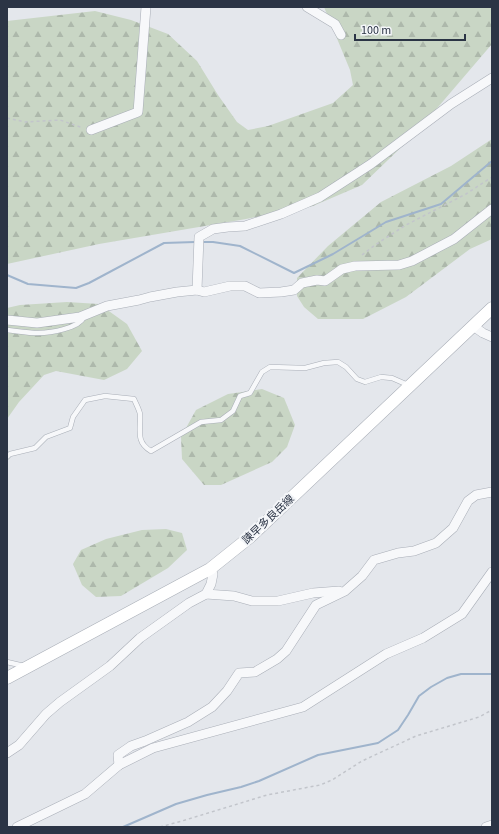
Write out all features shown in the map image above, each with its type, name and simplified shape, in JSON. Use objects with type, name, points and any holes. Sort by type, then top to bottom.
[{"type":"main road","name":"諫早多良岳線","points":[[7,678],[210,569],[250,537],[492,308]]},
{"type":"street","points":[[91,130],[138,112],[146,7]]},
{"type":"street","points":[[306,7],[334,24],[341,35]]},
{"type":"street","points":[[197,290],[199,237],[213,229],[252,224],[281,214],[320,197],[371,164],[452,104],[492,78]]},
{"type":"street","points":[[7,320],[37,323],[80,317],[107,306],[150,297],[197,290],[204,292],[230,286],[245,286],[260,293],[294,290],[302,283],[317,280],[325,281],[342,269],[355,266],[399,265],[412,261],[454,238],[492,209]]},
{"type":"street","points":[[473,326],[492,337]]},
{"type":"street","points":[[119,766],[118,755],[131,746],[188,722],[212,708],[227,692],[239,673],[255,672],[277,659],[286,651],[316,605],[344,591],[362,576],[374,560],[398,553],[414,551],[436,543],[453,528],[468,501],[476,495],[492,492]]},
{"type":"street","points":[[206,594],[211,584],[213,574],[210,569]]},
{"type":"street","points":[[17,827],[85,794],[119,766],[153,748],[303,707],[386,654],[423,638],[462,614],[492,572]]},
{"type":"street","points":[[7,753],[19,745],[46,714],[110,666],[140,638],[189,603],[206,594],[234,596],[252,601],[278,601],[313,593],[344,591]]},
{"type":"street","points":[[486,827],[492,825]]},
{"type":"lane","points":[[7,330],[39,333],[56,330],[82,322],[85,315]]},
{"type":"lane","points":[[7,457],[10,454],[35,448],[46,437],[70,428],[73,417],[85,400],[105,396],[134,399],[140,413],[139,436],[145,448],[151,451],[202,422],[221,420],[233,411],[240,396],[250,393],[262,372],[270,367],[305,368],[324,363],[338,362],[346,367],[357,379],[365,382],[380,377],[392,378],[410,385]]},
{"type":"lane","points":[[7,662],[28,666]]},
{"type":"path","points":[[7,118],[25,122],[60,120],[91,130]]},
{"type":"path","points":[[362,256],[375,245],[406,225],[466,194],[492,177]]},
{"type":"path","points":[[160,827],[267,795],[320,785],[332,780],[362,761],[416,736],[480,717],[492,710]]},
{"type":"green space","points":[[324,7],[492,7],[492,44],[415,134],[362,185],[313,206],[99,244],[7,264],[7,21],[95,11],[131,20],[168,34],[197,61],[237,122],[248,130],[268,126],[333,103],[353,85],[350,70]]},
{"type":"green space","points":[[492,139],[492,239],[470,249],[406,297],[363,319],[318,319],[304,307],[297,296],[297,278],[328,246],[381,202],[451,166]]},
{"type":"green space","points":[[67,302],[99,304],[127,324],[142,351],[127,369],[104,380],[56,371],[44,375],[19,402],[7,419],[7,308],[20,305]]},
{"type":"green space","points":[[262,389],[284,398],[295,425],[287,447],[272,462],[221,485],[204,485],[182,459],[181,437],[196,410],[228,394]]},
{"type":"green space","points":[[166,529],[182,533],[187,550],[168,568],[121,596],[96,597],[82,585],[73,564],[81,550],[106,539],[142,530]]},
{"type":"waterway","points":[[202,242],[240,246],[294,273],[333,254],[386,222],[441,204],[492,161]]},
{"type":"waterway","points":[[7,275],[28,284],[76,288],[89,283],[164,243],[195,242]]},
{"type":"waterway","points":[[123,827],[176,804],[259,781],[318,755],[378,743],[398,730],[419,696],[431,687],[447,678],[461,674],[492,674]]}]
